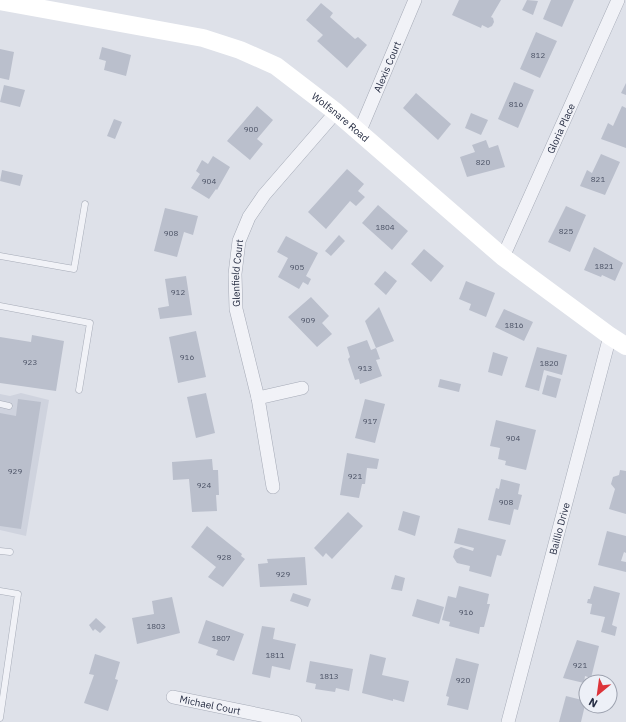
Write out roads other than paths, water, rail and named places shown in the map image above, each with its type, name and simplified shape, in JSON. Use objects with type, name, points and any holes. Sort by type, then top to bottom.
[{"type":"street","name":"Alexis Court","points":[[359,133],[415,0]]},
{"type":"street","name":"Gloria Place","points":[[503,258],[618,0]]},
{"type":"street","name":"Wolfsnare Road","points":[[0,2],[203,38],[240,50],[276,66],[336,112],[503,258],[626,346]]},
{"type":"street","name":"Glenfield Court","points":[[273,487],[258,398],[236,309],[235,274],[239,241],[249,217],[264,195],[336,112]]},
{"type":"street","name":"Baillio Drive","points":[[508,722],[610,336]]},
{"type":"street","points":[[258,398],[302,388]]},
{"type":"street","name":"Michael Court","points":[[173,697],[295,722]]},
{"type":"lane","points":[[0,256],[74,269],[85,204]]},
{"type":"lane","points":[[0,306],[90,323],[79,390]]},
{"type":"lane","points":[[0,404],[9,406]]},
{"type":"lane","points":[[0,551],[10,552]]},
{"type":"lane","points":[[0,591],[18,594],[0,718]]}]
